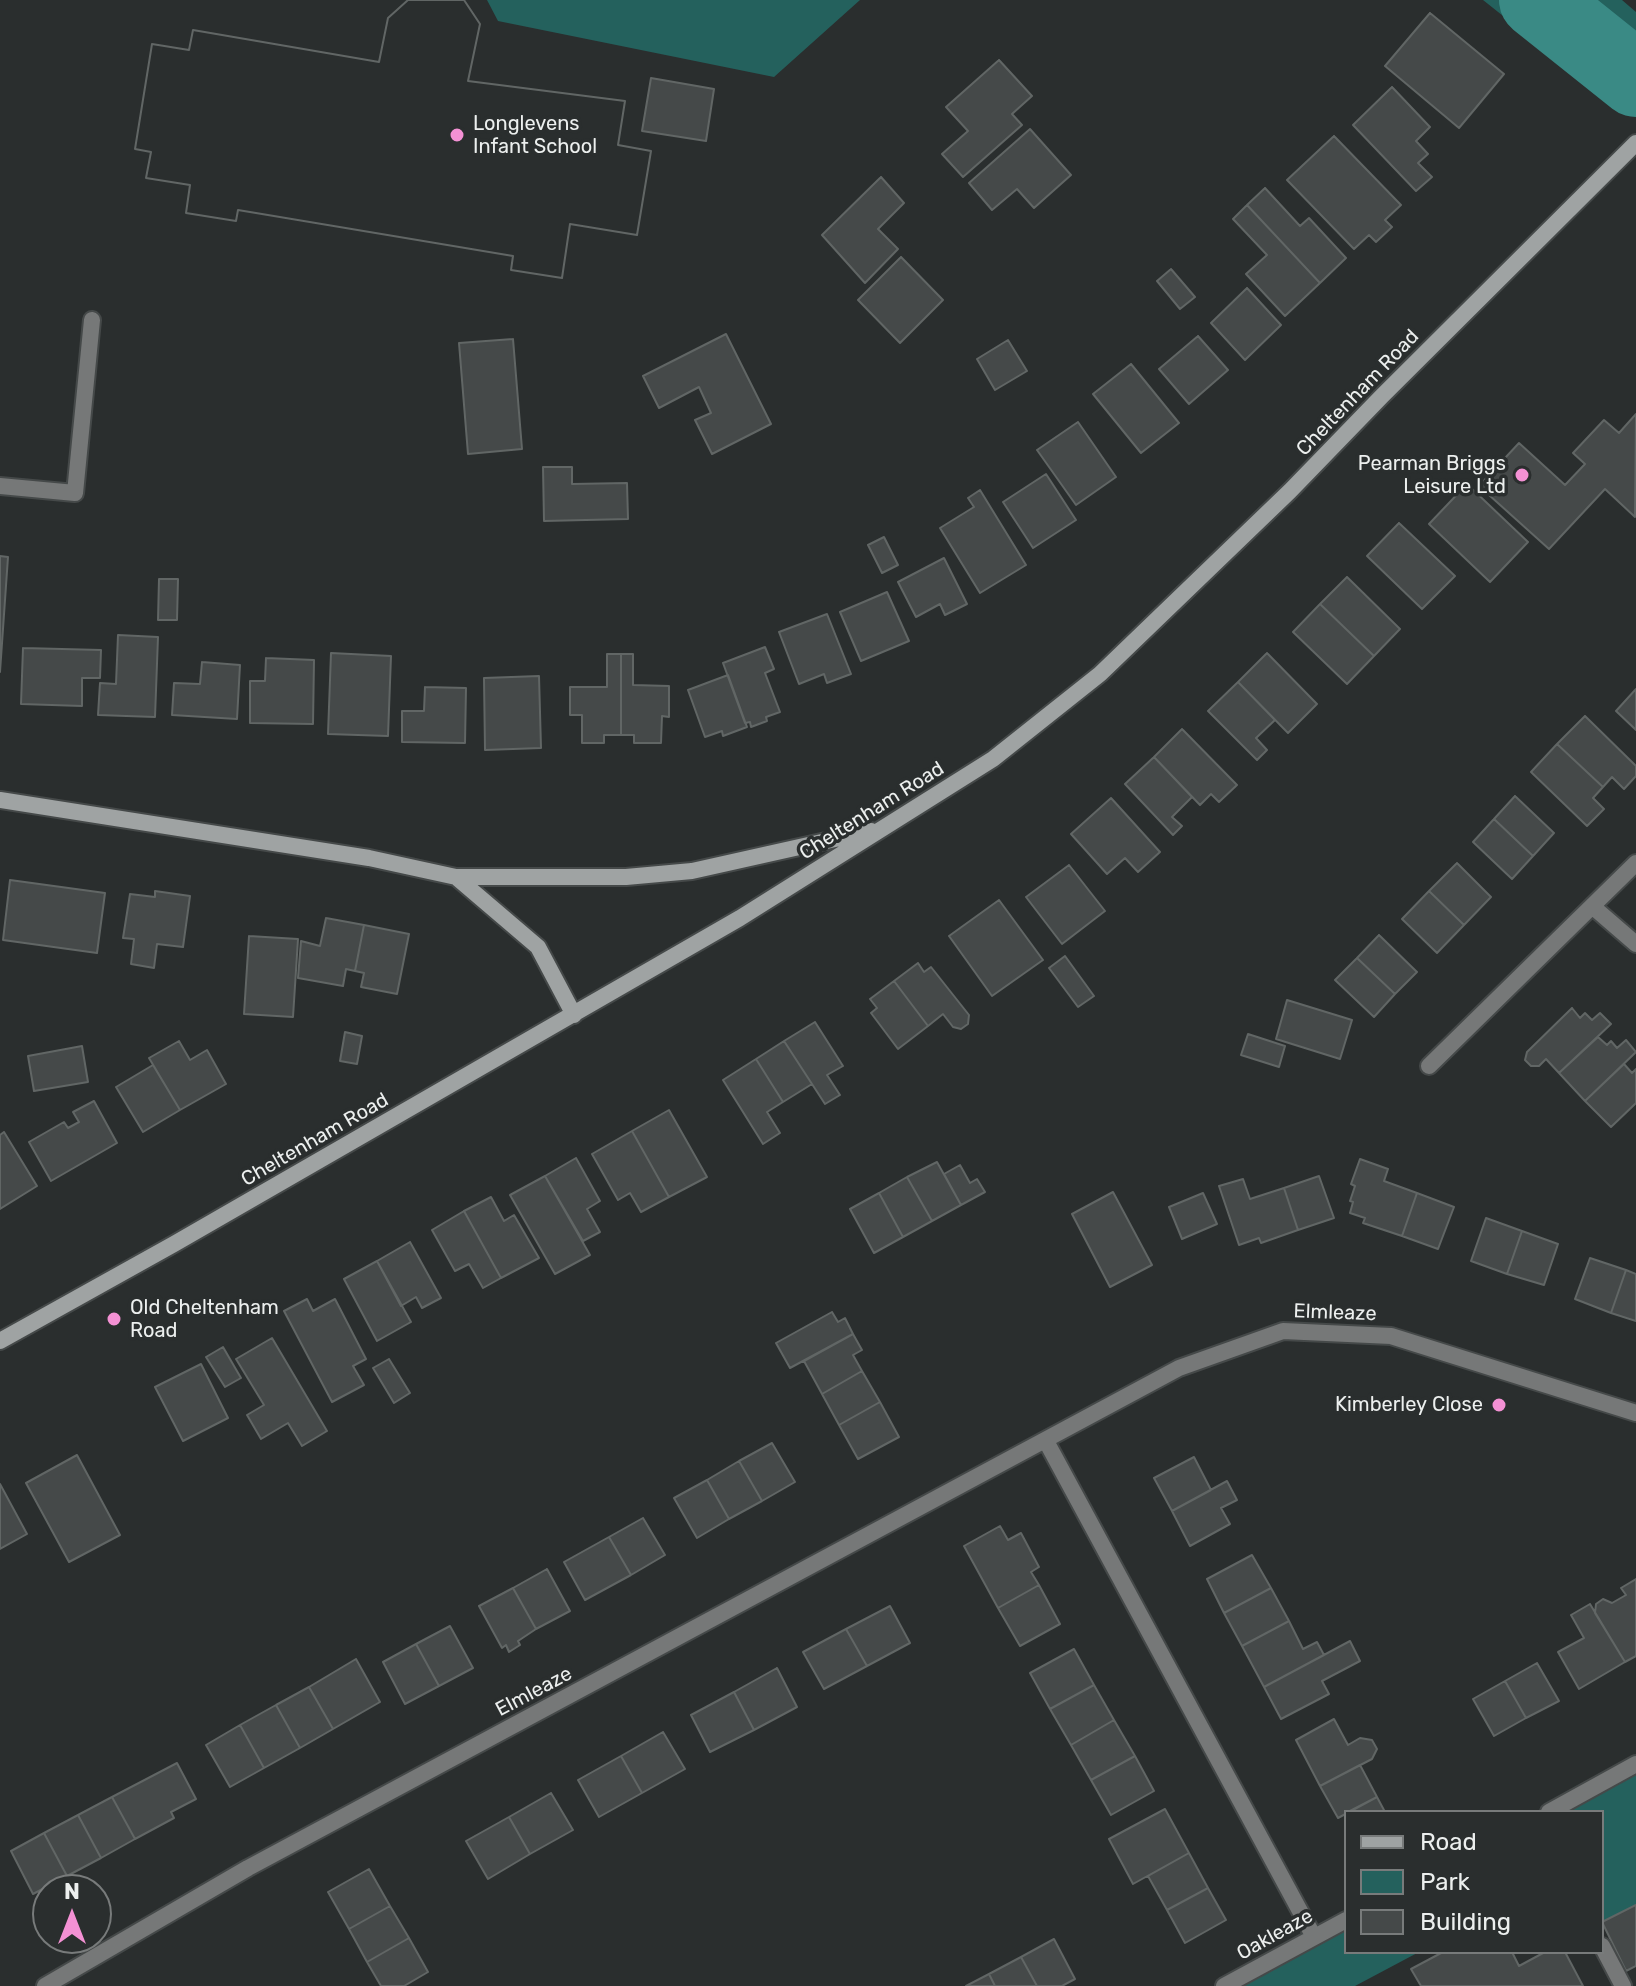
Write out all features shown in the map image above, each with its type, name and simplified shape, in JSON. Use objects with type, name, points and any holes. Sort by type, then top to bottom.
[{"type":"main road","name":"Cheltenham Road","points":[[0,1341],[740,918],[993,759],[1100,674],[1290,491],[1636,143]]},
{"type":"main road","points":[[0,800],[369,858],[456,877],[626,877],[692,871],[883,828]]},
{"type":"main road","points":[[456,877],[538,947],[574,1015]]},
{"type":"street","points":[[0,486],[75,493],[92,320]]},
{"type":"street","points":[[1429,1066],[1636,863]]},
{"type":"street","points":[[1592,906],[1636,944]]},
{"type":"street","name":"Elmleaze","points":[[45,1986],[248,1868],[1179,1368],[1283,1331],[1391,1336],[1636,1413]]},
{"type":"street","points":[[1046,1441],[1314,1937]]},
{"type":"street","points":[[1553,1810],[1636,1764]]},
{"type":"street","name":"Oakleaze","points":[[1224,1986],[1344,1921]]},
{"type":"street","points":[[1604,1950],[1623,1986]]},
{"type":"green space","points":[[487,0],[860,0],[774,77],[498,21]]},
{"type":"green space","points":[[1483,0],[1622,0],[1636,12],[1636,93],[1620,109]]},
{"type":"green space","points":[[1632,1768],[1636,1774],[1636,1905],[1604,1921],[1604,1810],[1553,1810]]},
{"type":"green space","points":[[1344,1921],[1344,1954],[1415,1954],[1355,1986],[1224,1986]]},
{"type":"building","points":[[408,0],[464,0],[480,24],[468,81],[625,101],[618,145],[651,151],[637,235],[570,224],[562,278],[511,270],[513,256],[238,210],[236,221],[186,213],[190,185],[146,178],[151,152],[135,149],[152,44],[189,50],[193,30],[379,62],[388,18]]},
{"type":"building","points":[[408,0],[464,0],[480,24],[468,81],[625,101],[618,145],[651,151],[637,235],[570,224],[562,278],[511,270],[513,256],[238,210],[236,221],[186,213],[190,185],[146,178],[151,152],[135,149],[152,44],[189,50],[193,30],[379,62],[388,18]]},
{"type":"building","points":[[1430,13],[1504,74],[1459,128],[1385,66]]},
{"type":"building","points":[[999,60],[1032,96],[1012,114],[1022,125],[963,177],[942,154],[968,131],[946,107]]},
{"type":"building","points":[[651,78],[714,89],[706,141],[642,131]]},
{"type":"building","points":[[1392,87],[1430,127],[1416,141],[1428,154],[1418,163],[1432,177],[1416,191],[1353,125]]},
{"type":"building","points":[[1030,129],[1071,175],[1034,208],[1017,189],[992,210],[969,183]]},
{"type":"building","points":[[1334,136],[1401,205],[1385,220],[1392,227],[1376,242],[1369,235],[1354,249],[1287,180]]},
{"type":"building","points":[[881,177],[904,203],[878,229],[898,249],[865,283],[822,235]]},
{"type":"building","points":[[1265,188],[1300,226],[1309,218],[1346,258],[1320,283],[1247,205]]},
{"type":"building","points":[[1247,205],[1320,283],[1285,316],[1246,274],[1267,255],[1233,219]]},
{"type":"building","points":[[901,257],[943,300],[900,343],[858,300]]},
{"type":"building","points":[[1171,269],[1195,297],[1180,309],[1157,281]]},
{"type":"building","points":[[1247,288],[1281,325],[1245,360],[1211,323]]},
{"type":"building","points":[[726,334],[771,424],[712,454],[695,420],[711,413],[699,387],[659,408],[643,376]]},
{"type":"building","points":[[1198,336],[1228,370],[1189,404],[1159,369]]},
{"type":"building","points":[[513,339],[522,449],[468,454],[459,343]]},
{"type":"building","points":[[1008,340],[1027,371],[995,390],[977,359]]},
{"type":"building","points":[[1131,364],[1179,423],[1141,453],[1093,394]]},
{"type":"building","name":"Pearman Briggs Leisure Ltd","points":[[1636,414],[1635,517],[1605,489],[1549,549],[1479,486],[1519,443],[1565,485],[1585,464],[1573,453],[1604,420],[1619,433]]},
{"type":"building","points":[[1078,422],[1116,477],[1076,505],[1037,450]]},
{"type":"building","points":[[543,467],[572,467],[572,484],[627,483],[628,519],[544,521]]},
{"type":"building","points":[[1046,474],[1076,520],[1033,548],[1003,502]]},
{"type":"building","points":[[1467,484],[1528,542],[1490,582],[1429,524]]},
{"type":"building","points":[[980,490],[1026,565],[980,593],[940,528],[974,507],[968,498]]},
{"type":"building","points":[[1399,523],[1455,576],[1422,609],[1367,556]]},
{"type":"building","points":[[884,537],[898,565],[882,573],[868,545]]},
{"type":"building","points":[[0,556],[8,557],[0,672]]},
{"type":"building","points":[[944,558],[967,604],[945,615],[940,604],[916,617],[898,582]]},
{"type":"building","points":[[1347,577],[1400,629],[1374,656],[1320,604]]},
{"type":"building","points":[[159,579],[178,579],[177,620],[158,620]]},
{"type":"building","points":[[887,592],[909,641],[861,661],[840,612]]},
{"type":"building","points":[[1320,604],[1374,656],[1347,684],[1293,632]]},
{"type":"building","points":[[827,614],[851,674],[827,683],[824,674],[799,684],[779,632]]},
{"type":"building","points":[[118,635],[158,637],[155,717],[98,715],[100,683],[116,684]]},
{"type":"building","points":[[765,647],[774,669],[765,673],[780,712],[751,727],[750,722],[745,723],[723,663]]},
{"type":"building","points":[[23,648],[101,650],[100,678],[82,678],[82,706],[21,704]]},
{"type":"building","points":[[331,653],[391,656],[388,736],[328,734]]},
{"type":"building","points":[[1267,653],[1317,704],[1288,733],[1238,682]]},
{"type":"building","points":[[607,654],[621,654],[621,735],[604,735],[604,743],[582,743],[582,715],[570,715],[570,687],[607,687]]},
{"type":"building","points":[[621,654],[633,654],[633,685],[669,686],[669,717],[662,716],[661,743],[634,743],[634,735],[621,735]]},
{"type":"building","points":[[266,658],[314,660],[313,724],[250,723],[250,681],[265,681]]},
{"type":"building","points":[[202,662],[240,665],[237,719],[172,715],[174,683],[200,684]]},
{"type":"building","points":[[728,675],[747,727],[723,736],[722,731],[705,737],[688,690]]},
{"type":"building","points":[[539,676],[541,748],[485,750],[484,678]]},
{"type":"building","points":[[1238,682],[1275,720],[1256,738],[1267,750],[1257,760],[1208,711]]},
{"type":"building","points":[[425,687],[466,688],[465,743],[402,742],[402,711],[424,711]]},
{"type":"building","points":[[1636,689],[1636,730],[1616,711]]},
{"type":"building","points":[[1585,716],[1636,766],[1636,776],[1624,789],[1612,777],[1603,787],[1557,744]]},
{"type":"building","points":[[1182,729],[1237,785],[1219,802],[1211,794],[1200,805],[1154,757]]},
{"type":"building","points":[[1557,744],[1603,787],[1593,798],[1604,809],[1587,826],[1531,772]]},
{"type":"building","points":[[1154,757],[1192,797],[1172,817],[1182,826],[1173,835],[1125,784]]},
{"type":"building","points":[[1515,796],[1554,833],[1533,856],[1494,819]]},
{"type":"building","points":[[1111,798],[1160,852],[1138,872],[1125,858],[1107,874],[1071,834]]},
{"type":"building","points":[[1494,819],[1533,856],[1512,879],[1473,842]]},
{"type":"building","points":[[1457,863],[1491,897],[1464,925],[1429,891]]},
{"type":"building","points":[[1069,865],[1105,911],[1062,944],[1026,897]]},
{"type":"building","points":[[10,880],[105,893],[97,953],[3,940]]},
{"type":"building","points":[[155,891],[190,896],[183,947],[157,944],[154,968],[131,964],[134,939],[123,938],[130,894],[155,897]]},
{"type":"building","points":[[1429,891],[1464,925],[1437,953],[1402,919]]},
{"type":"building","points":[[999,900],[1043,960],[992,996],[949,936]]},
{"type":"building","points":[[326,918],[364,925],[355,971],[346,969],[343,986],[298,978],[301,941],[320,946]]},
{"type":"building","points":[[364,925],[409,934],[397,994],[361,987],[364,973],[355,971]]},
{"type":"building","points":[[1379,935],[1417,972],[1395,994],[1357,958]]},
{"type":"building","points":[[249,936],[298,939],[293,1017],[244,1014]]},
{"type":"building","points":[[1065,956],[1094,996],[1078,1007],[1049,968]]},
{"type":"building","points":[[1357,958],[1395,994],[1374,1017],[1335,980]]},
{"type":"building","points":[[918,963],[924,972],[931,967],[969,1015],[968,1024],[961,1029],[953,1027],[943,1014],[928,1026],[894,981]]},
{"type":"building","points":[[894,981],[928,1026],[898,1049],[871,1013],[877,1008],[870,999]]},
{"type":"building","points":[[1287,1000],[1352,1020],[1340,1059],[1276,1039]]},
{"type":"building","points":[[1572,1008],[1580,1018],[1585,1013],[1592,1020],[1600,1013],[1611,1024],[1559,1073],[1546,1059],[1539,1066],[1531,1066],[1525,1060],[1527,1052]]},
{"type":"building","points":[[815,1022],[843,1066],[827,1075],[840,1095],[825,1104],[784,1041]]},
{"type":"building","points":[[345,1032],[362,1036],[357,1064],[340,1061]]},
{"type":"building","points":[[1248,1034],[1285,1046],[1279,1067],[1241,1055]]},
{"type":"building","points":[[1598,1037],[1607,1045],[1611,1041],[1617,1048],[1626,1040],[1636,1052],[1585,1101],[1559,1073]]},
{"type":"building","points":[[179,1041],[190,1060],[207,1050],[226,1084],[180,1110],[149,1058]]},
{"type":"building","points":[[784,1041],[812,1084],[783,1102],[756,1059]]},
{"type":"building","points":[[82,1046],[88,1082],[34,1091],[28,1056]]},
{"type":"building","points":[[756,1059],[783,1102],[767,1112],[780,1133],[763,1144],[723,1080]]},
{"type":"building","points":[[1624,1064],[1632,1073],[1636,1069],[1636,1103],[1611,1127],[1585,1101]]},
{"type":"building","points":[[153,1065],[180,1110],[143,1132],[116,1087]]},
{"type":"building","points":[[94,1101],[117,1143],[51,1181],[29,1142],[64,1122],[68,1128],[79,1122],[73,1112]]},
{"type":"building","points":[[669,1110],[707,1177],[669,1197],[632,1131]]},
{"type":"building","points":[[632,1131],[669,1197],[641,1212],[630,1193],[618,1200],[592,1154]]},
{"type":"building","points":[[4,1132],[37,1186],[0,1209],[0,1135]]},
{"type":"building","points":[[576,1158],[600,1201],[587,1209],[600,1232],[583,1241],[545,1176]]},
{"type":"building","points":[[1360,1159],[1388,1169],[1384,1181],[1417,1193],[1402,1236],[1363,1223],[1365,1218],[1350,1213],[1355,1186],[1351,1184]]},
{"type":"building","points":[[937,1162],[961,1205],[932,1221],[907,1177]]},
{"type":"building","points":[[960,1165],[970,1183],[977,1179],[985,1192],[961,1205],[944,1174]]},
{"type":"building","points":[[545,1176],[590,1255],[555,1274],[510,1195]]},
{"type":"building","points":[[1319,1176],[1334,1218],[1298,1230],[1284,1188]]},
{"type":"building","points":[[907,1177],[932,1221],[903,1237],[879,1193]]},
{"type":"building","points":[[1243,1179],[1250,1199],[1284,1188],[1298,1230],[1261,1243],[1259,1238],[1239,1245],[1219,1186]]},
{"type":"building","points":[[1113,1192],[1152,1265],[1110,1287],[1072,1214]]},
{"type":"building","points":[[879,1193],[903,1237],[874,1253],[850,1209]]},
{"type":"building","points":[[1203,1193],[1217,1224],[1182,1239],[1169,1207]]},
{"type":"building","points":[[1417,1193],[1454,1207],[1438,1249],[1402,1236]]},
{"type":"building","points":[[491,1197],[504,1221],[514,1215],[539,1258],[501,1278],[464,1211]]},
{"type":"building","points":[[464,1211],[501,1278],[483,1288],[469,1264],[455,1271],[432,1230]]},
{"type":"building","points":[[1486,1218],[1522,1231],[1507,1274],[1471,1261]]},
{"type":"building","points":[[1522,1231],[1558,1244],[1544,1285],[1507,1274]]},
{"type":"building","points":[[410,1242],[441,1298],[422,1308],[416,1297],[401,1306],[377,1261]]},
{"type":"building","points":[[1590,1258],[1626,1270],[1611,1313],[1575,1299]]},
{"type":"building","points":[[377,1261],[411,1322],[377,1341],[344,1279]]},
{"type":"building","points":[[1626,1270],[1636,1274],[1636,1321],[1611,1313]]},
{"type":"building","points":[[307,1299],[313,1311],[335,1299],[366,1359],[353,1366],[364,1385],[332,1402],[284,1311]]},
{"type":"building","points":[[832,1312],[838,1322],[845,1318],[853,1334],[790,1368],[776,1343]]},
{"type":"building","points":[[853,1334],[862,1350],[853,1355],[862,1371],[822,1394],[804,1361]]},
{"type":"building","points":[[272,1338],[327,1431],[302,1446],[288,1423],[261,1439],[247,1415],[264,1405],[236,1359]]},
{"type":"building","points":[[223,1347],[241,1378],[225,1387],[206,1357]]},
{"type":"building","points":[[389,1359],[410,1393],[394,1403],[373,1368]]},
{"type":"building","points":[[201,1364],[228,1418],[183,1441],[155,1387]]},
{"type":"building","points":[[862,1371],[880,1402],[839,1425],[822,1394]]},
{"type":"building","points":[[880,1402],[899,1437],[858,1459],[839,1425]]},
{"type":"building","points":[[772,1443],[795,1482],[762,1501],[739,1461]]},
{"type":"building","points":[[77,1455],[120,1535],[69,1562],[26,1483]]},
{"type":"building","points":[[1194,1457],[1211,1490],[1172,1511],[1154,1478]]},
{"type":"building","points":[[739,1461],[762,1501],[729,1519],[707,1480]]},
{"type":"building","points":[[707,1480],[729,1519],[697,1538],[674,1498]]},
{"type":"building","points":[[1227,1481],[1237,1500],[1221,1508],[1230,1524],[1190,1546],[1172,1511]]},
{"type":"building","points":[[0,1484],[27,1534],[0,1549]]},
{"type":"building","points":[[643,1518],[665,1555],[631,1575],[609,1537]]},
{"type":"building","points":[[1000,1526],[1008,1540],[1021,1533],[1039,1567],[1031,1572],[1039,1585],[998,1608],[964,1546]]},
{"type":"building","points":[[609,1537],[631,1575],[585,1600],[564,1562]]},
{"type":"building","points":[[1252,1555],[1271,1588],[1224,1613],[1207,1579]]},
{"type":"building","points":[[547,1569],[570,1611],[536,1629],[513,1588]]},
{"type":"building","points":[[1636,1579],[1636,1656],[1625,1662],[1595,1613],[1596,1604],[1603,1599],[1612,1603],[1626,1595],[1621,1588]]},
{"type":"building","points":[[1039,1585],[1060,1624],[1020,1646],[998,1608]]},
{"type":"building","points":[[513,1588],[536,1629],[518,1641],[520,1645],[509,1652],[506,1645],[502,1648],[479,1606]]},
{"type":"building","points":[[1271,1588],[1289,1621],[1242,1646],[1224,1613]]},
{"type":"building","points":[[1590,1604],[1625,1662],[1579,1689],[1558,1652],[1584,1638],[1571,1615]]},
{"type":"building","points":[[890,1606],[910,1643],[867,1666],[846,1629]]},
{"type":"building","points":[[1289,1621],[1303,1649],[1317,1642],[1324,1655],[1264,1687],[1242,1646]]},
{"type":"building","points":[[450,1626],[473,1668],[439,1686],[416,1644]]},
{"type":"building","points":[[846,1629],[867,1666],[824,1689],[803,1652]]},
{"type":"building","points":[[1350,1641],[1360,1661],[1322,1681],[1329,1694],[1281,1719],[1264,1687]]},
{"type":"building","points":[[416,1644],[439,1686],[405,1704],[383,1662]]},
{"type":"building","points":[[1074,1649],[1094,1685],[1050,1709],[1030,1673]]},
{"type":"building","points":[[356,1659],[380,1702],[333,1729],[309,1687]]},
{"type":"building","points":[[1537,1663],[1559,1701],[1526,1718],[1505,1681]]},
{"type":"building","points":[[777,1668],[797,1707],[754,1730],[734,1692]]},
{"type":"building","points":[[1505,1681],[1526,1718],[1494,1736],[1473,1699]]},
{"type":"building","points":[[1094,1685],[1114,1720],[1071,1745],[1050,1709]]},
{"type":"building","points":[[309,1687],[333,1729],[300,1748],[276,1705]]},
{"type":"building","points":[[734,1692],[754,1730],[710,1752],[691,1715]]},
{"type":"building","points":[[276,1705],[300,1748],[264,1768],[240,1725]]},
{"type":"building","points":[[1334,1719],[1348,1745],[1360,1738],[1372,1740],[1377,1749],[1372,1759],[1320,1786],[1296,1740]]},
{"type":"building","points":[[1114,1720],[1135,1756],[1091,1780],[1071,1745]]},
{"type":"building","points":[[240,1725],[264,1768],[230,1787],[206,1745]]},
{"type":"building","points":[[663,1732],[685,1769],[642,1793],[621,1756]]},
{"type":"building","points":[[621,1756],[642,1793],[599,1817],[578,1780]]},
{"type":"building","points":[[1135,1756],[1154,1791],[1111,1815],[1091,1780]]},
{"type":"building","points":[[177,1763],[196,1799],[171,1812],[174,1818],[135,1839],[112,1797]]},
{"type":"building","points":[[1360,1765],[1377,1797],[1353,1810],[1344,1810],[1344,1815],[1338,1818],[1320,1786]]},
{"type":"building","points":[[551,1793],[573,1830],[530,1854],[509,1817]]},
{"type":"building","points":[[112,1797],[135,1839],[101,1858],[78,1815]]},
{"type":"building","points":[[1377,1797],[1384,1810],[1352,1810]]},
{"type":"building","points":[[1165,1809],[1189,1853],[1133,1884],[1109,1839]]},
{"type":"building","points":[[78,1815],[101,1858],[66,1874],[44,1833]]},
{"type":"building","points":[[509,1817],[530,1854],[488,1879],[466,1841]]},
{"type":"building","points":[[44,1833],[66,1874],[32,1874],[32,1892],[11,1851]]},
{"type":"building","points":[[1189,1853],[1208,1888],[1167,1910],[1148,1876]]},
{"type":"building","points":[[369,1869],[390,1906],[349,1929],[328,1892]]},
{"type":"building","points":[[1208,1888],[1226,1920],[1185,1943],[1167,1910]]},
{"type":"building","points":[[1636,1905],[1636,1966],[1626,1971],[1604,1921]]},
{"type":"building","points":[[390,1906],[409,1938],[367,1962],[349,1929]]},
{"type":"building","points":[[409,1938],[428,1972],[404,1986],[381,1986],[367,1962]]},
{"type":"building","points":[[1054,1939],[1075,1979],[1062,1986],[1037,1986],[1021,1957]]},
{"type":"building","points":[[1439,1954],[1513,1954],[1519,1966],[1541,1954],[1566,1954],[1583,1986],[1421,1986],[1411,1969]]},
{"type":"building","points":[[1021,1957],[1037,1986],[995,1986],[989,1974]]},
{"type":"building","points":[[989,1974],[995,1986],[966,1986]]},
{"type":"waterway","points":[[1537,0],[1636,79]]},
{"type":"place","name":"Longlevens Infant School","points":[[457,135]]},
{"type":"place","name":"Pearman Briggs Leisure Ltd","points":[[1522,475]]},
{"type":"place","name":"Old Cheltenham Road","points":[[114,1319]]},
{"type":"place","name":"Kimberley Close","points":[[1499,1405]]}]
